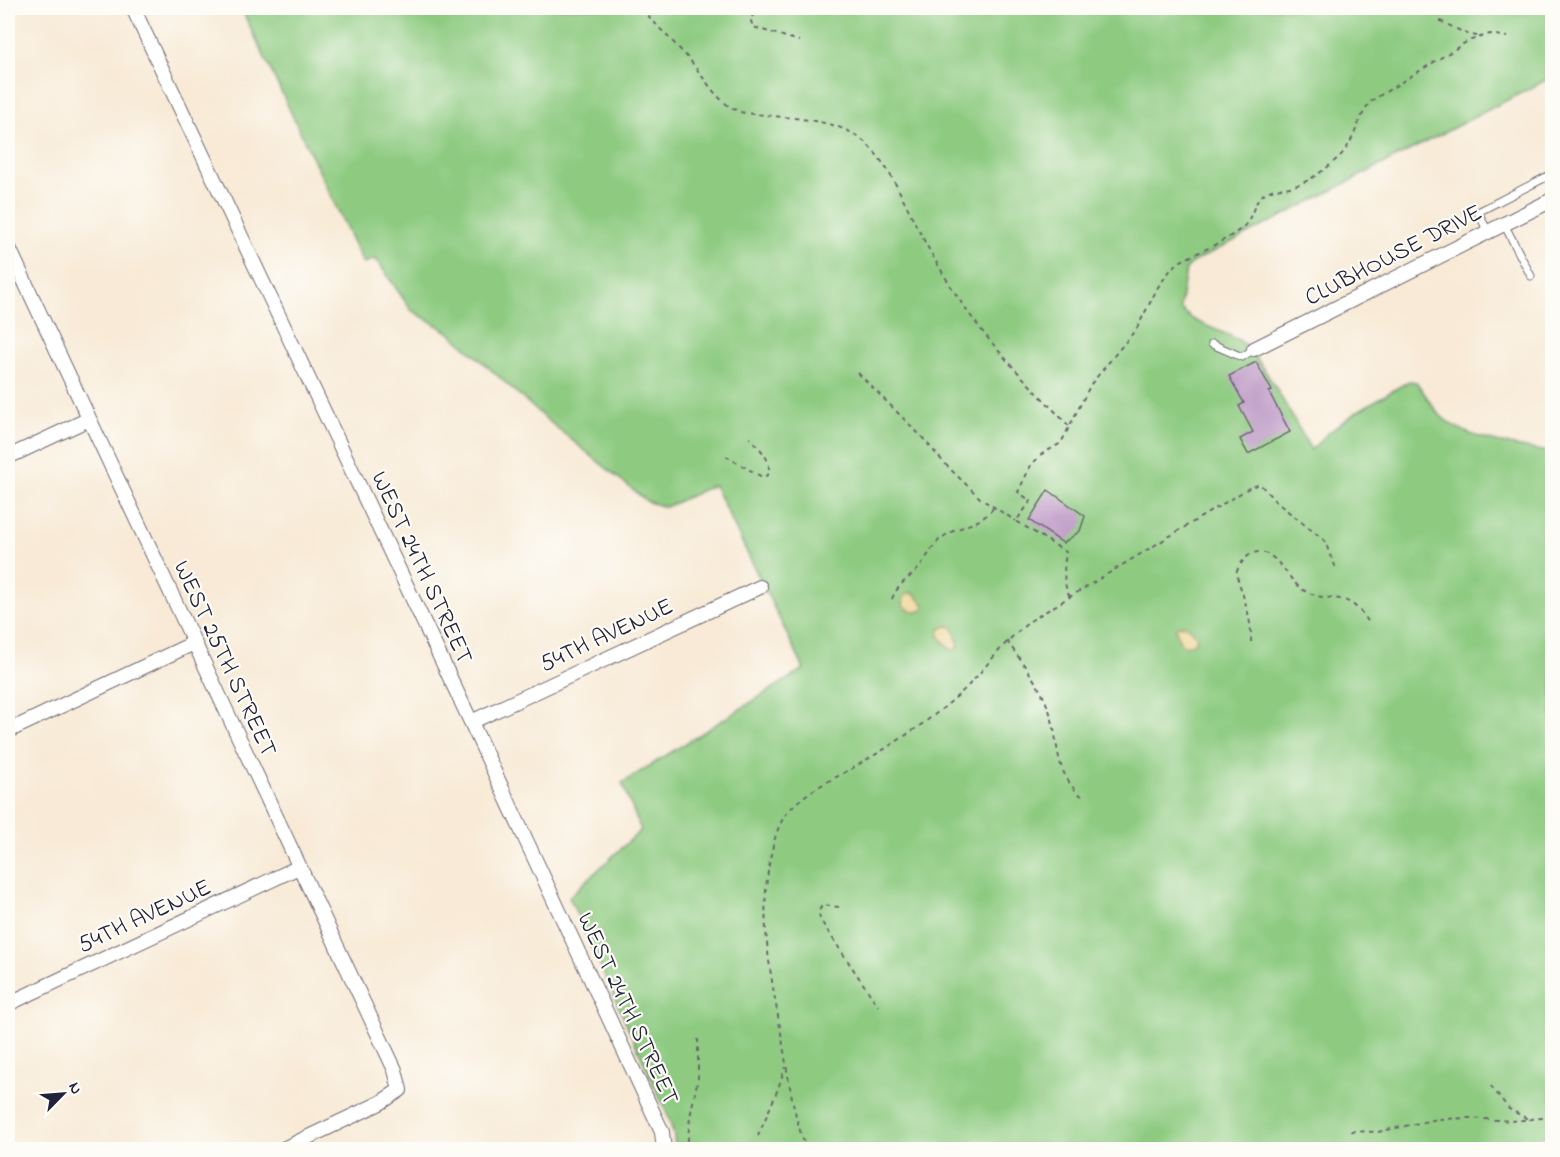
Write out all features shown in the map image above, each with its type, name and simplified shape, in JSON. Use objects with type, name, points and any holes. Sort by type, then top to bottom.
[{"type":"street","name":"WEST 24TH STREET","points":[[133,8],[662,1132],[664,1149]]},
{"type":"street","name":"CLUBHOUSE DRIVE","points":[[1254,349],[1552,200]]},
{"type":"street","name":"WEST 25TH STREET","points":[[8,246],[395,1070],[400,1090],[380,1103],[280,1149]]},
{"type":"street","points":[[8,457],[89,419]]},
{"type":"street","name":"54TH AVENUE","points":[[471,722],[760,587]]},
{"type":"street","points":[[8,731],[194,644]]},
{"type":"street","name":"54TH AVENUE","points":[[8,1004],[299,867]]},
{"type":"lane","points":[[1488,232],[1478,212],[1552,174]]},
{"type":"lane","points":[[1504,224],[1531,276]]},
{"type":"lane","points":[[1212,344],[1242,357],[1254,349]]},
{"type":"path","points":[[252,8],[255,15]]},
{"type":"path","points":[[642,8],[688,59],[713,91],[727,104],[741,112],[837,126],[865,142],[877,156],[899,192],[926,244],[958,297],[996,348],[1069,426]]},
{"type":"path","points":[[762,8],[750,18],[753,27],[799,41]]},
{"type":"path","points":[[1440,21],[1467,34],[1480,36]]},
{"type":"path","points":[[1017,521],[1031,501],[1018,492],[1031,465],[1042,454],[1061,442],[1091,384],[1137,328],[1158,287],[1172,268],[1243,228],[1257,200],[1265,193],[1301,184],[1313,178],[1339,156],[1357,132],[1364,109],[1371,101],[1460,45],[1491,34],[1507,37]]},
{"type":"path","points":[[858,373],[981,499],[1066,552],[1064,571],[1066,590],[1070,597]]},
{"type":"path","points":[[726,456],[762,477],[768,475],[770,466],[750,438]]},
{"type":"path","points":[[807,1149],[802,1137],[786,1065],[765,944],[767,875],[774,838],[779,826],[797,802],[810,792],[884,750],[954,699],[976,678],[1007,641],[1030,621],[1239,493],[1260,484],[1275,501],[1324,540],[1336,568]]},
{"type":"path","points":[[892,599],[898,585],[923,563],[935,544],[954,530],[981,520],[994,507]]},
{"type":"path","points":[[1251,642],[1250,614],[1236,573],[1245,558],[1259,552],[1267,553],[1301,589],[1344,599],[1357,607],[1370,624]]},
{"type":"path","points":[[1007,641],[1042,694],[1054,724],[1059,760],[1064,775],[1071,788],[1084,798]]},
{"type":"path","points":[[839,907],[823,905],[819,909],[821,921],[878,1006]]},
{"type":"path","points":[[687,1149],[690,1117],[698,1078],[698,1039]]},
{"type":"path","points":[[758,1136],[786,1065]]},
{"type":"path","points":[[1491,1086],[1509,1109],[1531,1120]]},
{"type":"path","points":[[1351,1131],[1378,1132],[1437,1119],[1470,1118],[1512,1121],[1552,1117]]},
{"type":"green space","points":[[241,8],[1552,8],[1552,77],[1193,262],[1186,269],[1180,308],[1193,319],[1233,337],[1248,348],[1268,375],[1311,450],[1328,433],[1358,411],[1409,381],[1416,382],[1441,416],[1465,431],[1509,445],[1552,453],[1552,1132],[1517,1150],[675,1149],[674,1135],[668,1116],[569,897],[641,830],[622,783],[804,669],[714,485],[666,507],[648,502],[546,419],[450,333],[411,310],[376,259],[363,263]]},
{"type":"sand","points":[[909,593],[915,594],[924,605],[923,610],[913,611],[903,605],[904,597]]},
{"type":"sand","points":[[1182,625],[1189,627],[1195,634],[1197,639],[1192,644],[1182,645],[1176,627]]},
{"type":"sand","points":[[946,626],[953,627],[959,646],[956,650],[950,649],[939,636],[940,630]]},
{"type":"building","points":[[1256,362],[1290,432],[1248,454],[1240,439],[1253,432],[1239,406],[1244,403],[1229,376]]},
{"type":"building","points":[[1048,490],[1085,516],[1080,531],[1063,543],[1029,520]]}]
